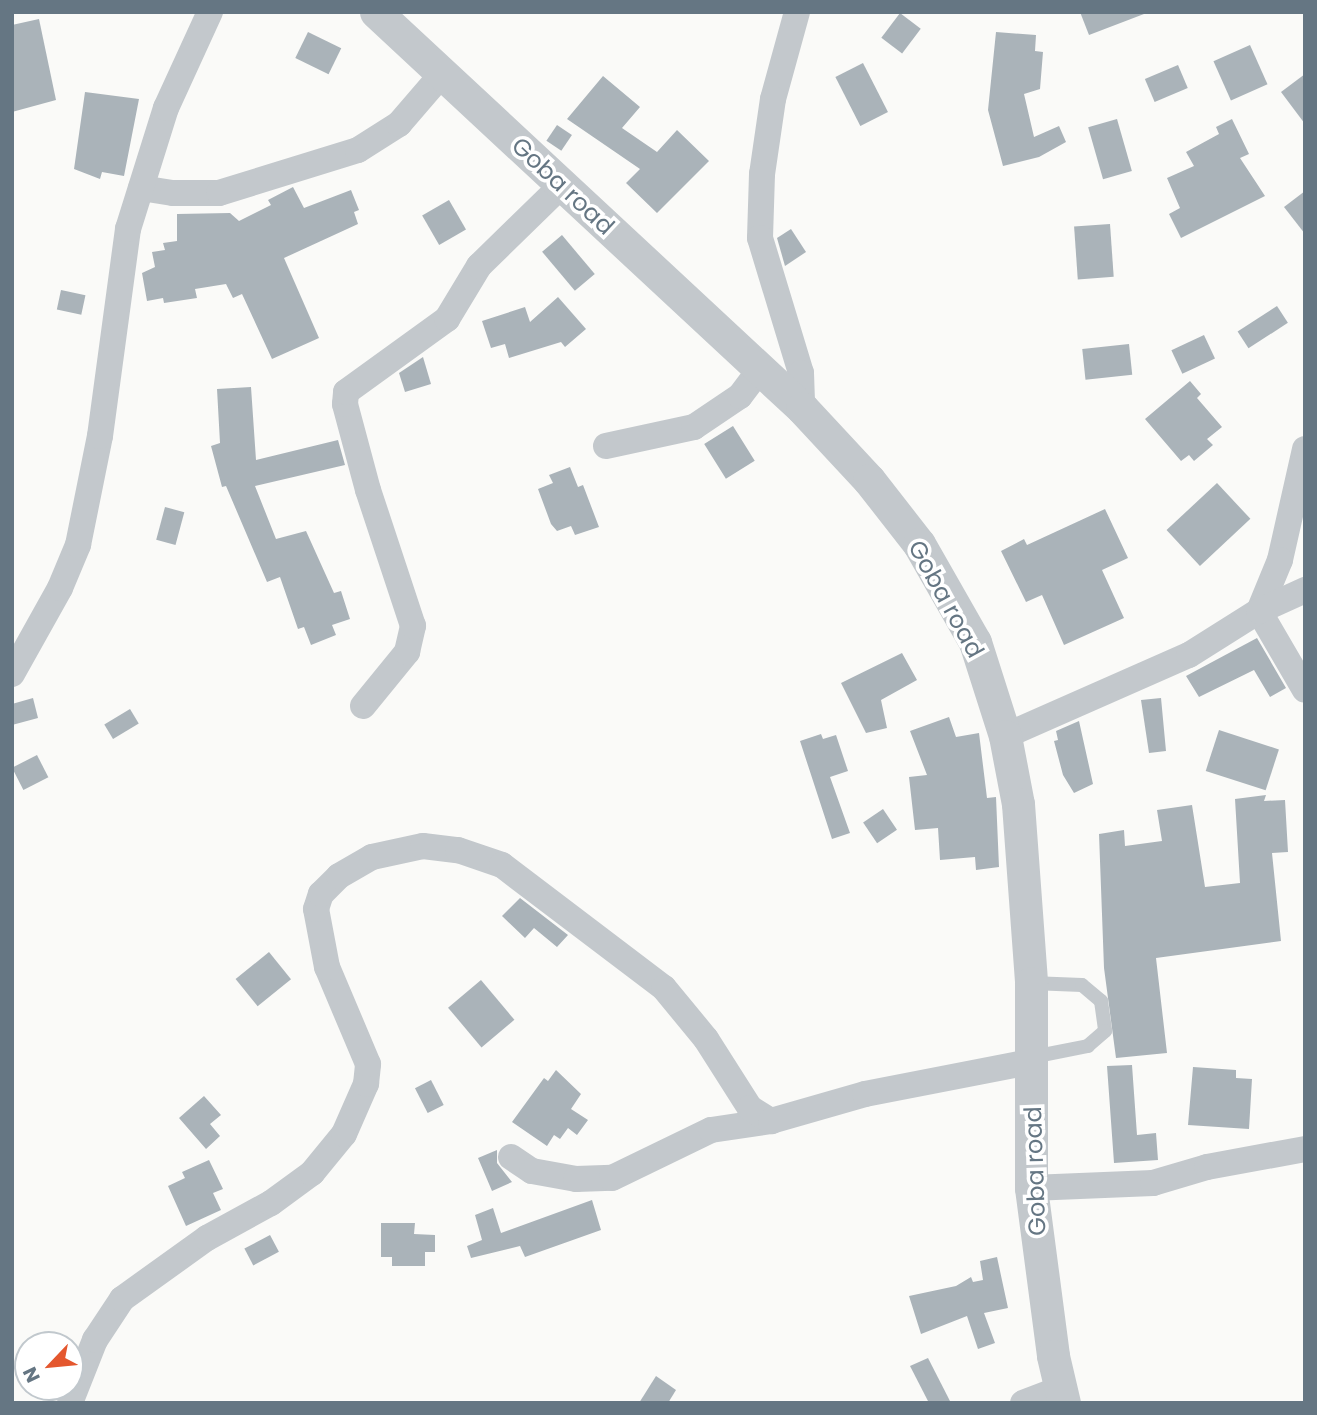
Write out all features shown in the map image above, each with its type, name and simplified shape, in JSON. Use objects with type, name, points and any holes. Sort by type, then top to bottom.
[{"type":"street","points":[[12,674],[60,588],[78,545],[100,436],[128,229],[166,108],[210,12]]},
{"type":"street","name":"Goba road","points":[[376,12],[802,408],[869,480],[919,544],[975,642],[1004,736],[1018,804],[1034,1059],[1031,1188],[1062,1396]]},
{"type":"street","points":[[797,12],[774,99],[762,174],[760,237],[801,373],[802,408]]},
{"type":"street","points":[[141,187],[182,194],[219,193],[358,150],[399,124],[442,74]]},
{"type":"street","points":[[363,706],[407,652],[413,626],[368,490],[345,404],[346,392],[447,319],[479,267],[562,185]]},
{"type":"street","points":[[606,446],[694,427],[740,396],[760,369]]},
{"type":"street","points":[[1259,611],[1280,560],[1305,449]]},
{"type":"street","points":[[1004,736],[1189,655],[1259,611],[1305,590]]},
{"type":"street","points":[[1259,611],[1305,690]]},
{"type":"street","points":[[70,1403],[95,1340],[122,1299],[207,1238],[271,1203],[312,1173],[344,1134],[366,1084],[368,1064],[327,967],[316,909],[321,894],[339,876],[372,857],[423,846],[458,849],[502,865],[522,878],[664,988],[706,1039],[750,1108],[771,1121]]},
{"type":"street","points":[[511,1157],[532,1171],[576,1180],[612,1178],[711,1129],[787,1120],[864,1094],[1034,1059]]},
{"type":"street","points":[[1031,1188],[1153,1183],[1207,1167],[1305,1149]]},
{"type":"street","points":[[1023,1403],[1062,1396]]},
{"type":"lane","points":[[1031,983],[1082,985],[1101,1001],[1105,1031],[1088,1046],[1034,1059]]},
{"type":"building","points":[[1080,12],[1144,12],[1144,14],[1089,35]]},
{"type":"building","points":[[900,13],[921,29],[902,53],[881,38]]},
{"type":"building","points":[[39,19],[56,100],[12,112],[12,25]]},
{"type":"building","points":[[308,32],[341,48],[329,74],[295,58]]},
{"type":"building","points":[[996,32],[1036,35],[1035,51],[1043,52],[1040,89],[1024,94],[1034,137],[1059,126],[1066,142],[1039,157],[1003,166],[988,110]]},
{"type":"building","points":[[1250,45],[1267,84],[1231,101],[1213,61]]},
{"type":"building","points":[[863,63],[888,112],[860,126],[835,77]]},
{"type":"building","points":[[1178,65],[1188,88],[1155,102],[1145,79]]},
{"type":"building","points":[[1305,74],[1305,124],[1281,92]]},
{"type":"building","points":[[603,76],[640,107],[622,128],[657,152],[677,130],[709,161],[657,213],[626,183],[640,169],[567,119]]},
{"type":"building","points":[[85,92],[139,99],[124,176],[102,172],[100,179],[74,169]]},
{"type":"building","points":[[1117,119],[1132,171],[1103,179],[1088,127]]},
{"type":"building","points":[[1232,119],[1249,154],[1240,158],[1265,196],[1181,238],[1169,214],[1180,208],[1167,178],[1194,166],[1186,152],[1219,134],[1216,127]]},
{"type":"building","points":[[557,125],[572,135],[561,151],[546,141]]},
{"type":"building","points":[[293,187],[304,208],[351,190],[359,210],[354,212],[358,224],[284,258],[319,338],[272,359],[242,294],[233,298],[226,284],[195,289],[197,298],[164,303],[163,298],[147,301],[142,273],[155,267],[152,252],[165,250],[163,243],[177,241],[177,214],[230,213],[239,221],[271,205],[268,200]]},
{"type":"building","points":[[1305,191],[1305,234],[1284,207]]},
{"type":"building","points":[[449,200],[466,229],[439,245],[422,216]]},
{"type":"building","points":[[1110,224],[1114,277],[1078,279],[1074,227]]},
{"type":"building","points":[[791,229],[806,252],[785,266],[777,238]]},
{"type":"building","points":[[562,235],[595,274],[575,291],[542,252]]},
{"type":"building","points":[[61,290],[85,295],[81,315],[57,310]]},
{"type":"building","points":[[558,297],[586,329],[565,347],[561,342],[509,358],[505,344],[491,348],[482,321],[525,307],[530,322]]},
{"type":"building","points":[[1277,306],[1288,323],[1248,348],[1238,332]]},
{"type":"building","points":[[1204,335],[1215,359],[1182,374],[1171,350]]},
{"type":"building","points":[[1129,344],[1132,375],[1085,380],[1082,349]]},
{"type":"building","points":[[423,357],[431,384],[405,392],[399,373]]},
{"type":"building","points":[[1190,381],[1201,394],[1197,398],[1222,427],[1207,439],[1213,445],[1194,461],[1189,455],[1181,461],[1145,419]]},
{"type":"building","points":[[251,387],[256,460],[338,440],[345,465],[255,486],[276,539],[306,531],[334,593],[341,591],[350,619],[332,625],[336,635],[311,645],[304,627],[298,629],[280,577],[267,582],[226,486],[222,487],[211,446],[220,443],[217,389]]},
{"type":"building","points":[[733,426],[755,461],[726,479],[704,444]]},
{"type":"building","points":[[570,467],[578,487],[583,485],[599,527],[575,535],[571,526],[557,531],[551,524],[538,489],[553,483],[549,475]]},
{"type":"building","points":[[1217,483],[1250,519],[1200,566],[1167,530]]},
{"type":"building","points":[[165,507],[184,512],[176,545],[156,540]]},
{"type":"building","points":[[1105,509],[1128,558],[1102,570],[1124,618],[1064,645],[1042,595],[1026,602],[1001,551],[1024,539],[1027,545]]},
{"type":"building","points":[[1257,638],[1286,688],[1270,697],[1254,670],[1199,697],[1186,676]]},
{"type":"building","points":[[902,653],[917,680],[881,700],[887,728],[866,733],[841,683]]},
{"type":"building","points":[[33,698],[38,718],[12,725],[12,704]]},
{"type":"building","points":[[1161,698],[1166,751],[1149,753],[1141,700]]},
{"type":"building","points":[[130,709],[139,724],[113,739],[104,724]]},
{"type":"building","points":[[949,717],[956,737],[979,733],[987,798],[996,797],[999,867],[976,870],[975,857],[940,860],[938,828],[915,830],[909,777],[927,775],[910,731]]},
{"type":"building","points":[[1079,721],[1093,784],[1074,793],[1063,775],[1054,741],[1058,740],[1056,731]]},
{"type":"building","points":[[1219,730],[1279,749],[1266,790],[1206,771]]},
{"type":"building","points":[[821,734],[823,739],[836,735],[848,771],[830,777],[850,833],[832,839],[800,741]]},
{"type":"building","points":[[37,755],[48,777],[23,790],[12,768]]},
{"type":"building","points":[[1266,795],[1264,801],[1285,800],[1288,852],[1272,853],[1281,941],[1156,958],[1167,1053],[1116,1058],[1104,968],[1099,834],[1124,830],[1125,846],[1162,841],[1157,810],[1192,805],[1205,887],[1240,883],[1235,799]]},
{"type":"building","points":[[883,809],[897,830],[877,843],[863,822]]},
{"type":"building","points":[[520,898],[568,935],[557,947],[534,928],[525,938],[502,916]]},
{"type":"building","points":[[269,952],[291,979],[258,1006],[236,979]]},
{"type":"building","points":[[481,980],[514,1020],[481,1047],[448,1008]]},
{"type":"building","points":[[1132,1065],[1137,1135],[1156,1133],[1158,1160],[1114,1163],[1107,1066]]},
{"type":"building","points":[[1193,1067],[1236,1070],[1236,1078],[1252,1079],[1249,1129],[1188,1125]]},
{"type":"building","points":[[556,1070],[581,1094],[571,1109],[588,1120],[577,1135],[568,1128],[560,1139],[554,1135],[547,1146],[512,1122],[544,1078],[548,1081]]},
{"type":"building","points":[[431,1080],[444,1105],[428,1113],[415,1088]]},
{"type":"building","points":[[204,1096],[221,1115],[210,1124],[220,1136],[206,1149],[179,1118]]},
{"type":"building","points":[[497,1150],[497,1163],[512,1182],[492,1191],[478,1158]]},
{"type":"building","points":[[209,1160],[223,1189],[213,1193],[221,1210],[186,1226],[168,1186],[185,1178],[182,1172]]},
{"type":"building","points":[[592,1200],[601,1230],[525,1257],[520,1246],[471,1258],[467,1246],[482,1240],[475,1215],[493,1208],[501,1233]]},
{"type":"building","points":[[381,1223],[415,1223],[414,1234],[435,1235],[435,1252],[425,1252],[425,1266],[392,1266],[392,1257],[381,1257]]},
{"type":"building","points":[[270,1235],[279,1252],[253,1265],[244,1249]]},
{"type":"building","points":[[997,1257],[1008,1308],[984,1313],[995,1343],[978,1349],[967,1316],[921,1334],[909,1296],[956,1286],[971,1277],[973,1282],[983,1280],[980,1261]]},
{"type":"building","points":[[928,1358],[951,1403],[929,1403],[910,1366]]},
{"type":"building","points":[[656,1376],[676,1390],[668,1403],[639,1403]]}]
